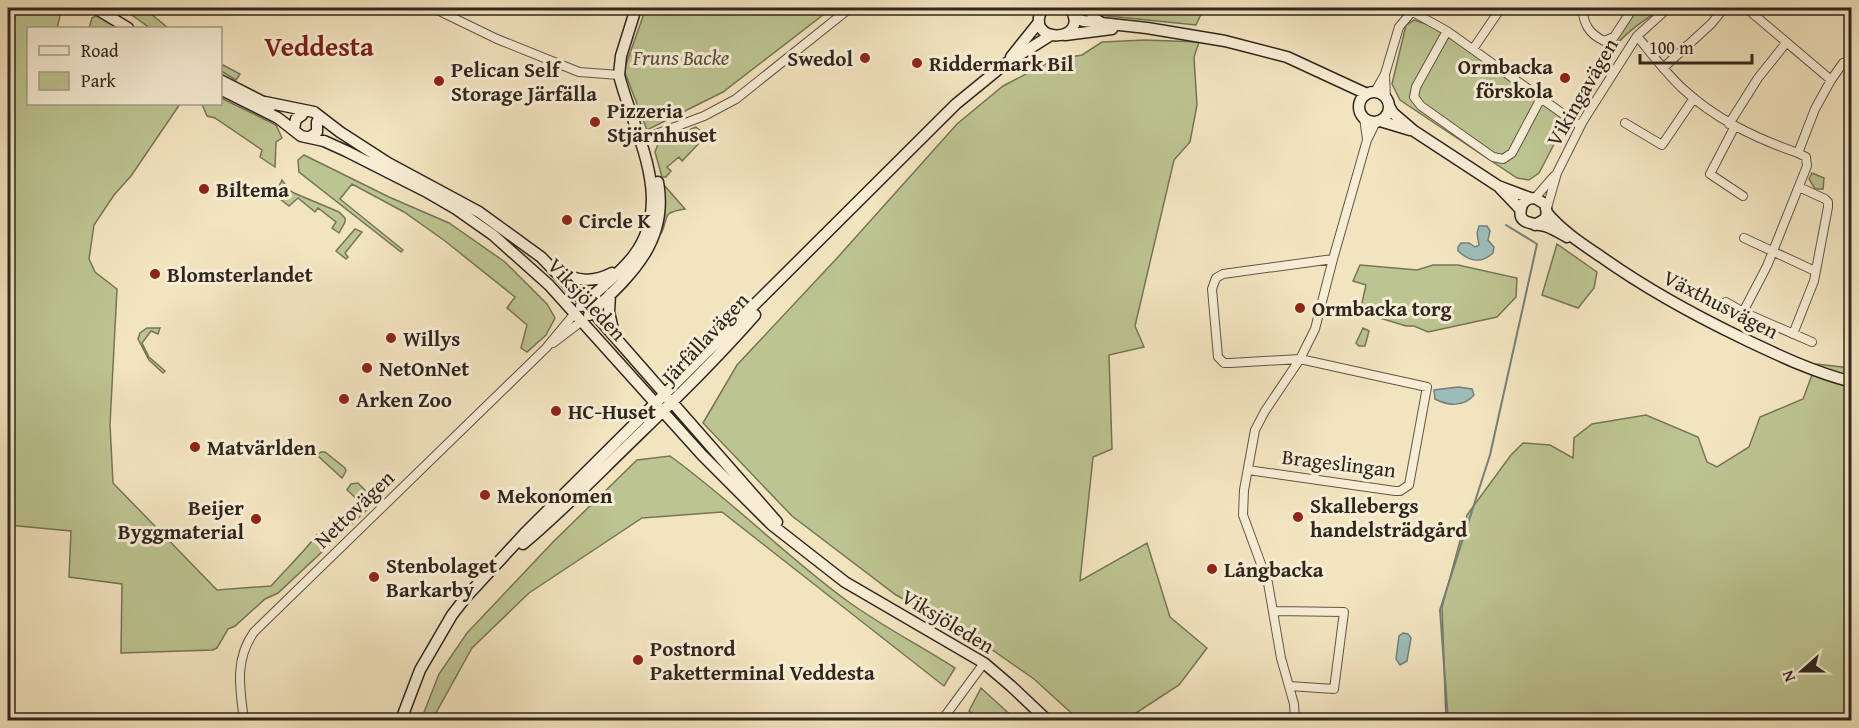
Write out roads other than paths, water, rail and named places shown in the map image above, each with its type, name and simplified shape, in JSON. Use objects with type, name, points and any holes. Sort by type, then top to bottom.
[{"type":"street","points":[[95,8],[123,27]]},
{"type":"street","points":[[433,8],[497,39],[579,72],[619,75]]},
{"type":"street","points":[[578,317],[634,255],[645,235],[652,206],[651,180],[619,75],[621,56],[636,8]]},
{"type":"street","points":[[640,140],[694,120],[736,99],[850,8]]},
{"type":"street","points":[[1043,8],[1039,22],[1044,31],[1051,35],[1127,27]]},
{"type":"street","points":[[1089,8],[1095,19],[1102,24]]},
{"type":"street","points":[[1473,50],[1502,8]]},
{"type":"street","points":[[1582,8],[1585,26],[1594,36],[1604,41],[1614,37],[1632,8]]},
{"type":"street","name":"Vikingavägen","points":[[1547,210],[1557,173],[1580,126],[1637,36],[1668,8]]},
{"type":"street","points":[[1663,68],[1711,24],[1724,8]]},
{"type":"street","points":[[1746,8],[1831,80]]},
{"type":"street","points":[[1359,108],[1361,99],[1371,93],[1385,74],[1399,27],[1413,9],[1580,126]]},
{"type":"street","points":[[1073,11],[1083,21],[1147,28],[1225,41],[1287,57],[1338,82],[1371,93],[1387,102],[1414,131],[1498,186],[1520,209],[1525,221],[1535,225],[1545,219],[1547,210],[1543,201],[1498,186]]},
{"type":"street","points":[[1064,35],[1073,26],[1073,11]]},
{"type":"street","name":"Järfällavägen","points":[[1005,64],[1039,22]]},
{"type":"street","points":[[1447,31],[1416,87],[1414,97],[1421,106],[1493,157],[1503,159],[1512,153],[1541,98]]},
{"type":"street","name":"Järfällavägen","points":[[401,720],[420,670],[452,615],[526,532],[658,407],[894,164],[948,112],[1005,64],[1051,35]]},
{"type":"street","points":[[1637,36],[1663,68],[1713,114],[1732,125],[1806,157],[1808,161],[1773,251],[1743,312]]},
{"type":"street","points":[[1743,196],[1710,174],[1732,125],[1758,78],[1786,43]]},
{"type":"street","points":[[1797,153],[1815,109],[1843,63]]},
{"type":"street","points":[[1295,720],[1268,583],[1243,515],[1248,470],[1255,430],[1281,385],[1300,359],[1315,329],[1332,259],[1367,140],[1378,121],[1386,115],[1385,74]]},
{"type":"street","name":"Viksjöleden","points":[[222,81],[280,111],[303,115]]},
{"type":"street","points":[[1338,82],[1359,108],[1364,118],[1367,140]]},
{"type":"street","points":[[222,90],[266,111],[301,136],[310,137],[318,131],[317,122],[310,116],[303,115],[296,119],[294,129]]},
{"type":"street","points":[[1625,123],[1662,145],[1694,98]]},
{"type":"street","name":"Viksjöleden","points":[[266,102],[314,112],[388,163]]},
{"type":"street","points":[[1364,118],[1414,131]]},
{"type":"street","name":"Viksjöleden","points":[[317,122],[343,142],[388,163],[479,212],[521,241],[555,271],[588,307],[794,542]]},
{"type":"street","name":"Viksjöleden","points":[[310,137],[346,151],[425,191],[475,222],[528,265],[730,485],[772,525],[845,582],[984,663],[1047,720]]},
{"type":"street","points":[[588,307],[610,294],[645,255],[659,218],[657,179],[651,157],[640,140]]},
{"type":"street","name":"Vikingavägen","points":[[1533,198],[1557,173]]},
{"type":"street","points":[[1793,334],[1814,281],[1828,202],[1825,198],[1799,188]]},
{"type":"street","points":[[1520,209],[1522,204],[1533,198]]},
{"type":"street","name":"Växthusvägen","points":[[1547,210],[1552,219],[1582,244],[1639,284],[1700,317],[1818,373],[1851,382]]},
{"type":"street","name":"Växthusvägen","points":[[1535,225],[1544,226],[1582,244]]},
{"type":"street","points":[[1744,238],[1815,271]]},
{"type":"street","points":[[1300,359],[1230,363],[1220,360],[1216,353],[1212,289],[1214,281],[1223,274],[1332,259]]},
{"type":"street","points":[[555,271],[574,278],[589,280],[603,277],[623,267]]},
{"type":"street","points":[[610,294],[609,312],[615,337]]},
{"type":"street","points":[[1726,302],[1743,312],[1812,342]]},
{"type":"street","name":"Nettovägen","points":[[244,720],[239,676],[240,662],[245,646],[254,632],[546,348],[566,322],[578,317]]},
{"type":"street","name":"Brageslingan","points":[[1248,470],[1400,491],[1408,485],[1427,387],[1300,359]]},
{"type":"street","points":[[1274,611],[1344,612],[1334,689],[1289,686]]},
{"type":"street","points":[[942,720],[984,663]]},
{"type":"water","points":[[1479,226],[1487,226],[1490,231],[1488,240],[1494,247],[1489,257],[1476,260],[1462,255],[1458,247],[1461,243],[1469,243],[1475,247],[1479,245],[1477,233]]},
{"type":"water","points":[[1458,387],[1472,389],[1474,395],[1466,402],[1456,404],[1435,399],[1434,390]]},
{"type":"water","points":[[1403,633],[1408,634],[1411,638],[1407,661],[1400,665],[1396,659],[1399,636]]},
{"type":"waterway","points":[[1448,720],[1440,610],[1490,455],[1537,244],[1506,225]]},
{"type":"railway","points":[[8,26],[10,8]]},
{"type":"place","name":"Swedol","points":[[865,58]]},
{"type":"place","name":"Riddermark Bil","points":[[917,63]]},
{"type":"place","name":"Ormbacka förskola","points":[[1565,78]]},
{"type":"place","name":"Pelican Self Storage Järfälla","points":[[439,81]]},
{"type":"place","name":"Pizzeria Stjärnhuset","points":[[595,122]]},
{"type":"place","name":"Biltema","points":[[204,189]]},
{"type":"place","name":"Circle K","points":[[567,220]]},
{"type":"place","name":"Blomsterlandet","points":[[155,274]]},
{"type":"place","name":"Ormbacka torg","points":[[1300,308]]},
{"type":"place","name":"Willys","points":[[391,338]]},
{"type":"place","name":"NetOnNet","points":[[367,368]]},
{"type":"place","name":"Arken Zoo","points":[[344,399]]},
{"type":"place","name":"HC-Huset","points":[[556,411]]},
{"type":"place","name":"Matvärlden","points":[[195,447]]},
{"type":"place","name":"Mekonomen","points":[[485,495]]},
{"type":"place","name":"Skallebergs handelsträdgård","points":[[1298,517]]},
{"type":"place","name":"Beijer Byggmaterial","points":[[256,519]]},
{"type":"place","name":"Långbacka","points":[[1212,569]]},
{"type":"place","name":"Stenbolaget Barkarby","points":[[374,577]]},
{"type":"place","name":"Postnord Paketterminal Veddesta","points":[[638,660]]},
{"type":"district","name":"Veddesta","points":[[319,46]]},
{"type":"park label","name":"Fruns Backe","points":[[681,57]]}]
